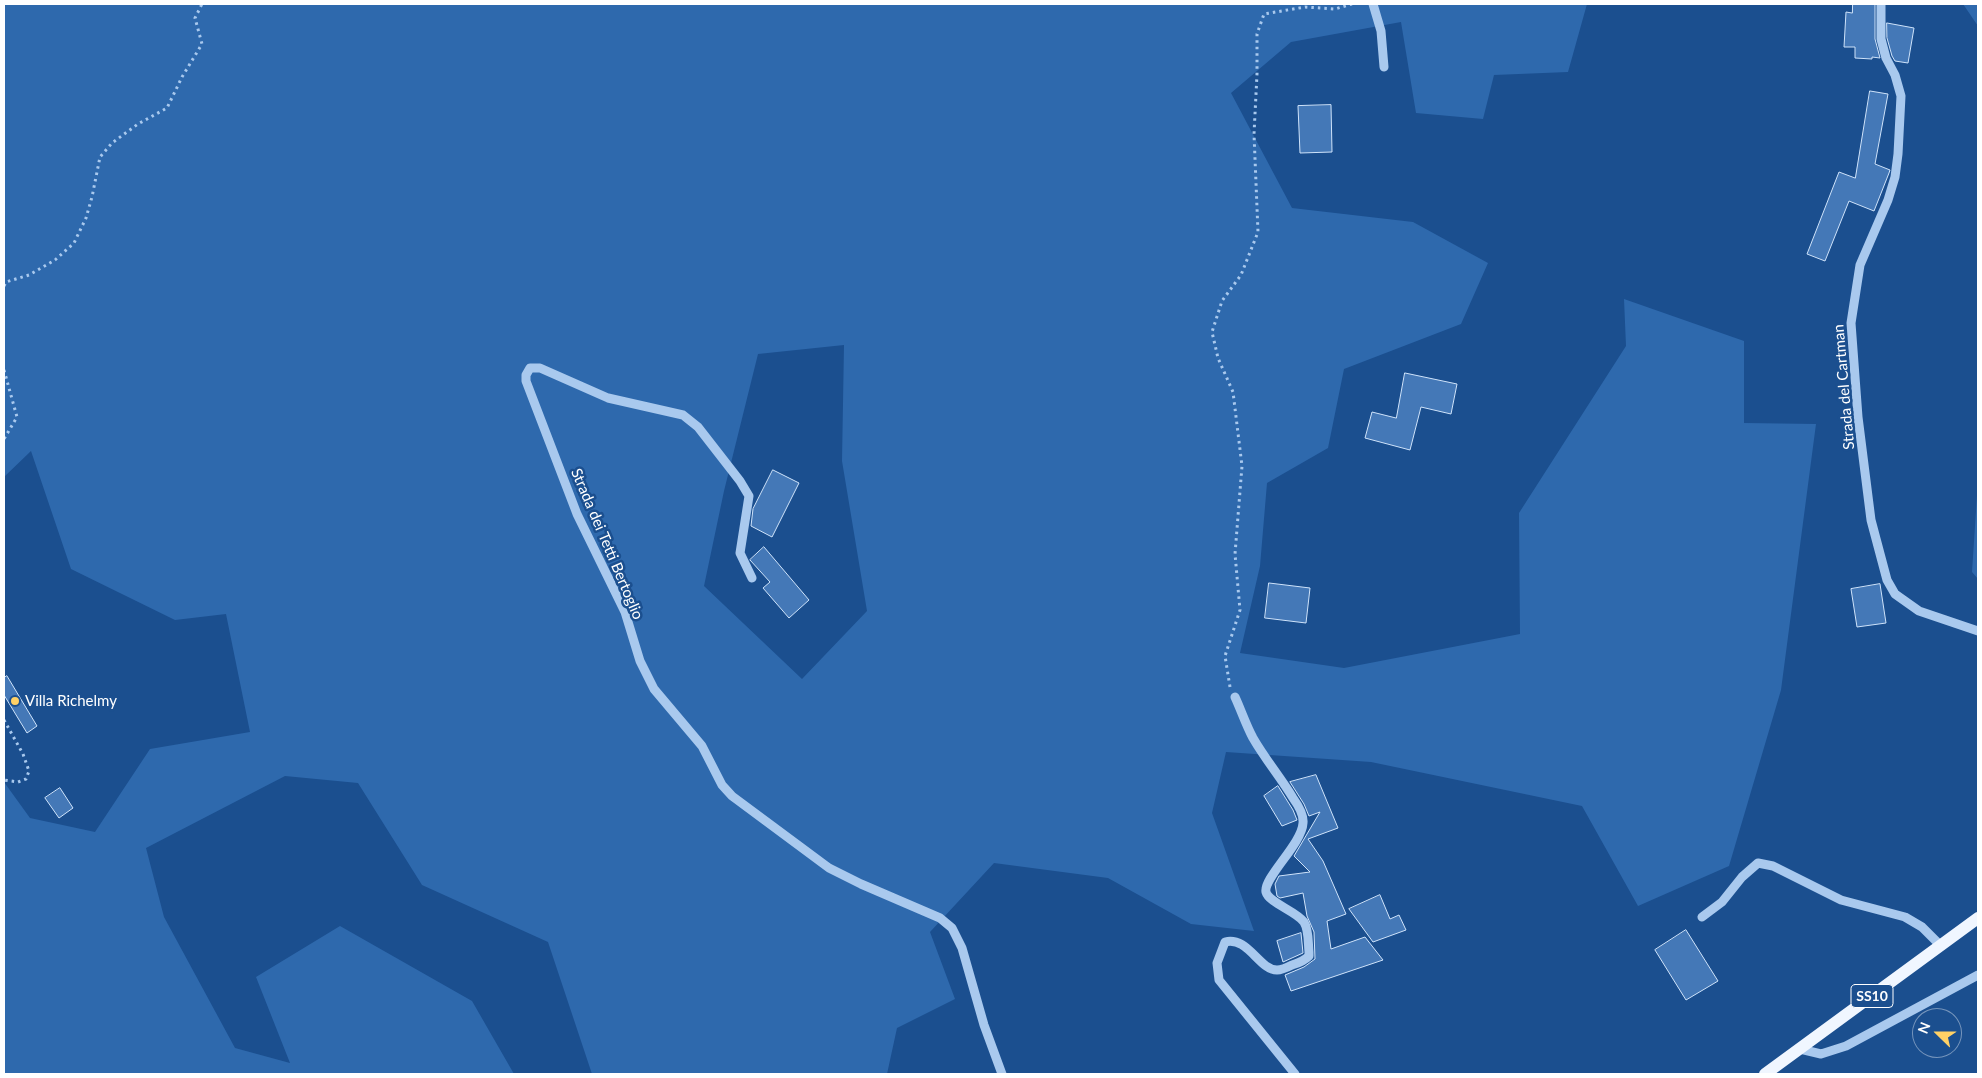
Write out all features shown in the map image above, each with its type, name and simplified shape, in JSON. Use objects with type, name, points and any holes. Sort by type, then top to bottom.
[{"type":"main road","name":"SS10","points":[[1765,1074],[1978,918]]},
{"type":"street","points":[[1373,4],[1381,31],[1384,67]]},
{"type":"street","name":"Strada del Cartman","points":[[1881,4],[1881,39],[1886,58],[1895,75],[1901,96],[1898,154],[1895,177],[1888,200],[1860,265],[1851,322],[1858,417],[1871,520],[1888,580],[1895,594],[1919,611],[1978,631]]},
{"type":"street","name":"Strada dei Tetti Bertoglio","points":[[752,578],[740,553],[749,496],[740,481],[698,427],[683,415],[620,402],[540,368],[530,368],[526,375],[526,381],[570,497],[626,612],[637,652],[654,689],[702,746],[722,785],[732,796],[824,865],[861,884],[940,918],[952,928],[962,948],[984,1025],[1002,1074]]},
{"type":"street","points":[[1235,696],[1252,737],[1288,790],[1304,821],[1298,838],[1270,878],[1266,886],[1266,892],[1268,896],[1289,909],[1305,924],[1309,956],[1280,970],[1274,970],[1255,957],[1241,943],[1232,940],[1225,942],[1217,962],[1218,980],[1295,1074]]},
{"type":"street","points":[[1702,917],[1722,902],[1742,877],[1758,863],[1773,866],[1841,900],[1905,916],[1922,927],[1940,945]]},
{"type":"street","points":[[1800,1049],[1821,1054],[1846,1046],[1978,975]]},
{"type":"path","points":[[4,286],[6,282],[29,275],[55,260],[74,243],[86,218],[100,157],[112,143],[138,124],[167,108],[202,44],[194,18],[202,4]]},
{"type":"path","points":[[1235,696],[1229,686],[1225,656],[1240,610],[1235,554],[1242,466],[1233,392],[1218,358],[1212,332],[1222,301],[1241,276],[1258,232],[1254,134],[1257,34],[1264,14],[1305,7],[1335,9],[1352,4]]},
{"type":"path","points":[[4,370],[17,417],[6,432],[4,439]]},
{"type":"path","points":[[4,720],[23,754],[29,771],[26,779],[18,782],[4,780]]},
{"type":"shaded area","points":[[4,4],[1587,4],[1568,72],[1494,75],[1483,119],[1416,113],[1401,22],[1291,42],[1231,93],[1292,208],[1413,222],[1488,263],[1461,324],[1344,369],[1328,448],[1267,483],[1260,566],[1240,653],[1344,668],[1520,634],[1519,513],[1626,346],[1624,299],[1744,341],[1744,423],[1816,424],[1781,690],[1729,866],[1638,906],[1582,806],[1371,762],[1226,752],[1212,813],[1254,931],[1191,924],[1108,878],[994,863],[930,932],[955,999],[897,1028],[887,1074],[592,1074],[548,942],[422,885],[358,783],[285,776],[146,848],[164,917],[235,1048],[290,1063],[256,977],[340,926],[472,1001],[514,1074],[4,1074],[4,782],[30,818],[95,832],[150,749],[250,732],[226,614],[175,620],[71,569],[31,451],[4,477]],"holes":[[[844,345],[842,461],[867,611],[802,679],[704,586],[724,491],[758,354]]]},
{"type":"shaded area","points":[[1963,4],[1978,4],[1978,26]]},
{"type":"shaded area","points":[[1978,480],[1978,579],[1972,572]]},
{"type":"building","points":[[1853,4],[1875,4],[1875,39],[1880,58],[1855,58],[1855,47],[1844,47],[1846,12],[1852,13]]},
{"type":"building","points":[[1887,23],[1914,28],[1908,63],[1895,61],[1892,56],[1887,38]]},
{"type":"building","points":[[1870,91],[1888,94],[1875,164],[1890,170],[1874,211],[1849,201],[1825,261],[1807,254],[1839,172],[1855,178]]},
{"type":"building","points":[[1331,105],[1332,152],[1300,153],[1298,106]]},
{"type":"building","points":[[1405,373],[1457,384],[1451,414],[1421,407],[1410,450],[1365,438],[1372,412],[1396,418]]},
{"type":"building","points":[[773,470],[799,483],[772,537],[751,526],[753,509]]},
{"type":"building","points":[[764,547],[809,600],[789,618],[763,588],[770,582],[750,560]]},
{"type":"building","points":[[1269,583],[1310,588],[1306,623],[1265,618]]},
{"type":"building","points":[[1880,584],[1886,623],[1857,627],[1851,589]]},
{"type":"building","name":"Villa Richelmy","points":[[7,676],[37,726],[27,733],[4,695],[4,678]]},
{"type":"building","points":[[1316,775],[1338,828],[1308,839],[1323,861],[1346,914],[1327,921],[1331,949],[1365,937],[1383,960],[1291,991],[1285,975],[1304,967],[1315,959],[1314,932],[1307,916],[1303,893],[1280,898],[1277,896],[1275,884],[1279,876],[1310,872],[1294,856],[1320,812],[1309,816],[1290,782]]},
{"type":"building","points":[[1278,786],[1297,820],[1282,826],[1264,796]]},
{"type":"building","points":[[60,788],[73,808],[59,818],[45,798]]},
{"type":"building","points":[[1380,895],[1390,919],[1399,915],[1406,930],[1373,942],[1349,909]]},
{"type":"building","points":[[1686,930],[1718,981],[1686,1000],[1655,950]]},
{"type":"building","points":[[1301,933],[1303,953],[1283,962],[1277,941]]},
{"type":"place","name":"Villa Richelmy","points":[[15,701]]}]
